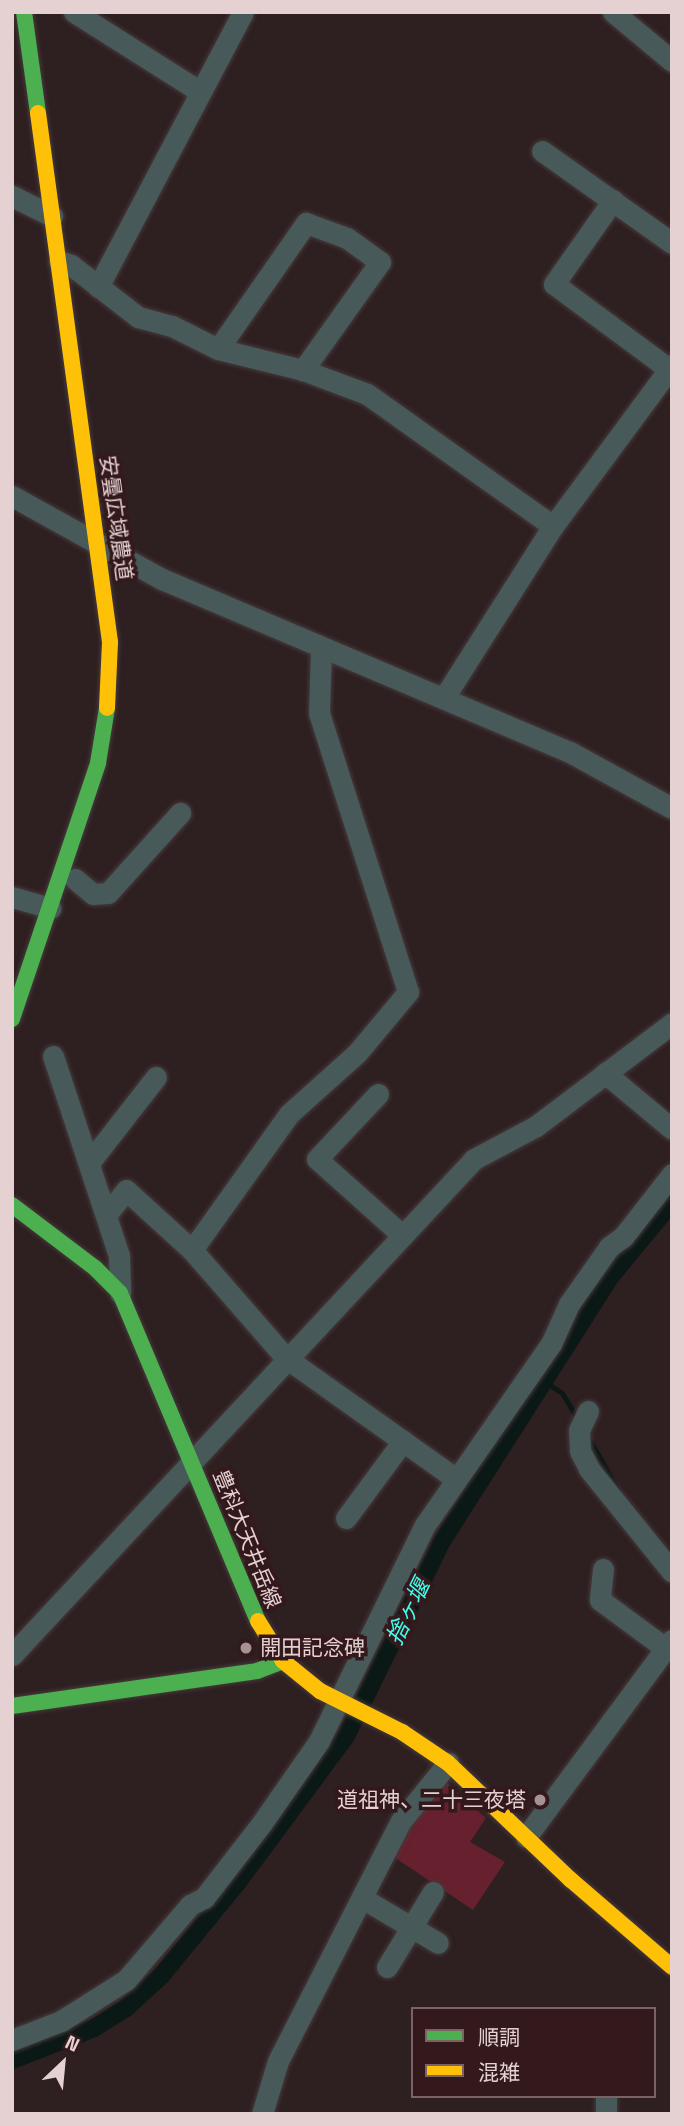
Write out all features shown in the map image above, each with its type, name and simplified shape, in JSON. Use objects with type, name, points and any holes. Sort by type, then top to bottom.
[{"type":"street","name":"安曇広域農道","points":[[12,1018],[98,763],[108,704],[110,642],[100,547],[24,12]]},
{"type":"street","points":[[74,12],[199,91]]},
{"type":"street","points":[[98,287],[243,12]]},
{"type":"street","points":[[613,12],[672,61]]},
{"type":"street","points":[[542,151],[672,243]]},
{"type":"street","points":[[12,196],[52,216]]},
{"type":"street","points":[[445,696],[553,526],[670,367],[554,284],[613,200]]},
{"type":"street","points":[[218,349],[306,223],[347,238],[380,262],[303,370]]},
{"type":"street","points":[[59,261],[138,317],[172,326],[218,349],[303,370],[367,394],[553,526]]},
{"type":"street","points":[[12,496],[100,547],[321,650],[445,696],[570,752],[672,808]]},
{"type":"street","points":[[192,1250],[289,1114],[357,1053],[408,992],[319,713],[321,650]]},
{"type":"street","points":[[75,878],[93,894],[108,893],[180,813]]},
{"type":"street","points":[[12,897],[50,908]]},
{"type":"street","points":[[12,1655],[474,1158],[536,1126],[672,1024]]},
{"type":"street","points":[[53,1056],[119,1256],[120,1293]]},
{"type":"street","points":[[605,1073],[672,1129]]},
{"type":"street","points":[[89,1163],[156,1077]]},
{"type":"street","points":[[378,1094],[317,1159],[402,1235]]},
{"type":"street","points":[[12,2040],[61,2021],[126,1980],[190,1905],[204,1898],[313,1750],[343,1702],[425,1525],[551,1344],[569,1304],[596,1266],[672,1174]]},
{"type":"street","points":[[106,1215],[126,1190],[192,1250],[286,1358],[456,1479]]},
{"type":"street","name":"豊科大天井岳線","points":[[12,1205],[95,1268],[120,1293],[259,1624],[283,1661],[299,1678],[366,1713],[448,1763],[526,1837],[672,1967]]},
{"type":"street","points":[[588,1411],[579,1430],[580,1451],[589,1469],[672,1572]]},
{"type":"street","points":[[346,1518],[403,1441]]},
{"type":"street","points":[[526,1837],[669,1644],[600,1600],[603,1569]]},
{"type":"street","points":[[12,1706],[257,1671],[283,1661]]},
{"type":"street","points":[[262,2114],[278,2061],[401,1821],[448,1763]]},
{"type":"street","points":[[387,1967],[433,1892]]},
{"type":"street","points":[[362,1898],[438,1943]]},
{"type":"shaded area","points":[[443,1779],[486,1818],[470,1842],[505,1862],[473,1910],[391,1855],[406,1823]]},
{"type":"waterway","name":"捨ヶ堰","points":[[12,2060],[94,2028],[127,2007],[161,1976],[238,1882],[346,1736],[442,1541],[611,1276],[672,1202]]},
{"type":"waterway","points":[[544,1381],[562,1393],[578,1420]]},
{"type":"waterway","points":[[588,1437],[618,1490]]},
{"type":"traffic: fast","points":[[24,12],[38,113]]},
{"type":"traffic: fast","points":[[12,1019],[98,763],[107,708]]},
{"type":"traffic: fast","points":[[12,1205],[95,1268],[120,1293],[258,1621]]},
{"type":"traffic: fast","points":[[12,1706],[257,1671],[283,1661]]},
{"type":"traffic: slow","points":[[38,113],[110,642],[107,708]]},
{"type":"traffic: slow","points":[[258,1621],[283,1661],[320,1691],[402,1732],[448,1763],[571,1880],[672,1967]]},
{"type":"place","name":"開田記念碑","points":[[246,1648]]},
{"type":"place","name":"道祖神、二十三夜塔","points":[[540,1800]]}]
